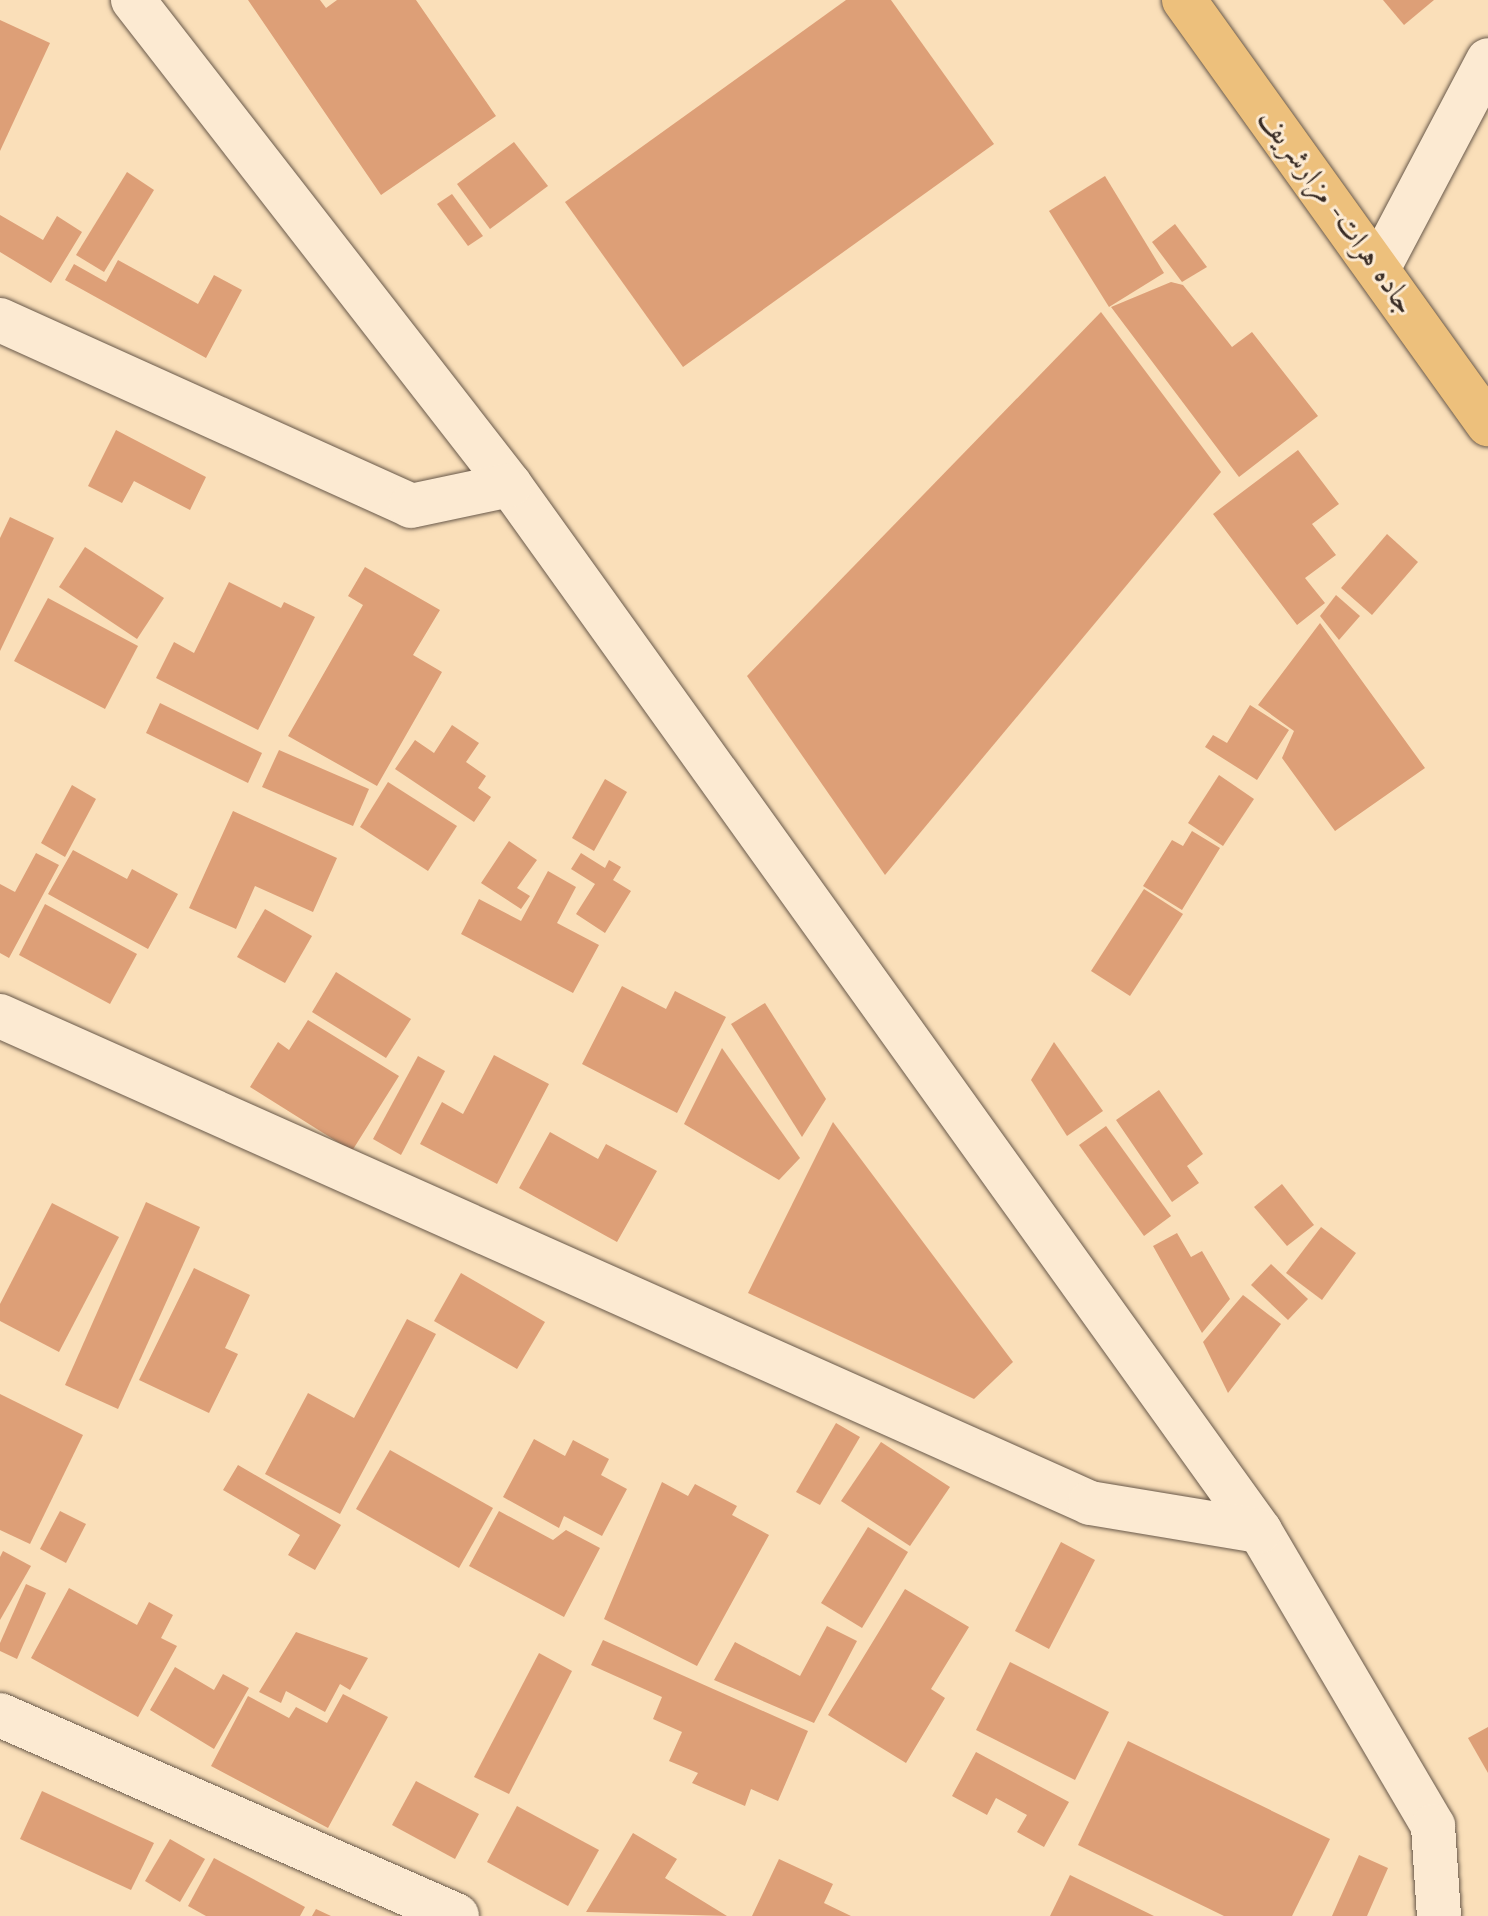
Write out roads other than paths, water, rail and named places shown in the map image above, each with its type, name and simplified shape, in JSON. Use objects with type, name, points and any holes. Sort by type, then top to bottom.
[{"type":"highway","name":"جاده هرات- مزارشریف","points":[[1184,0],[1488,424]]},
{"type":"street","points":[[133,0],[510,485],[1260,1531],[1433,1826],[1439,1916]]},
{"type":"street","points":[[1378,269],[1488,60]]},
{"type":"street","points":[[0,320],[411,506],[510,485]]},
{"type":"street","points":[[0,1016],[1090,1503],[1260,1531]]},
{"type":"street","points":[[0,1715],[457,1916]]}]
